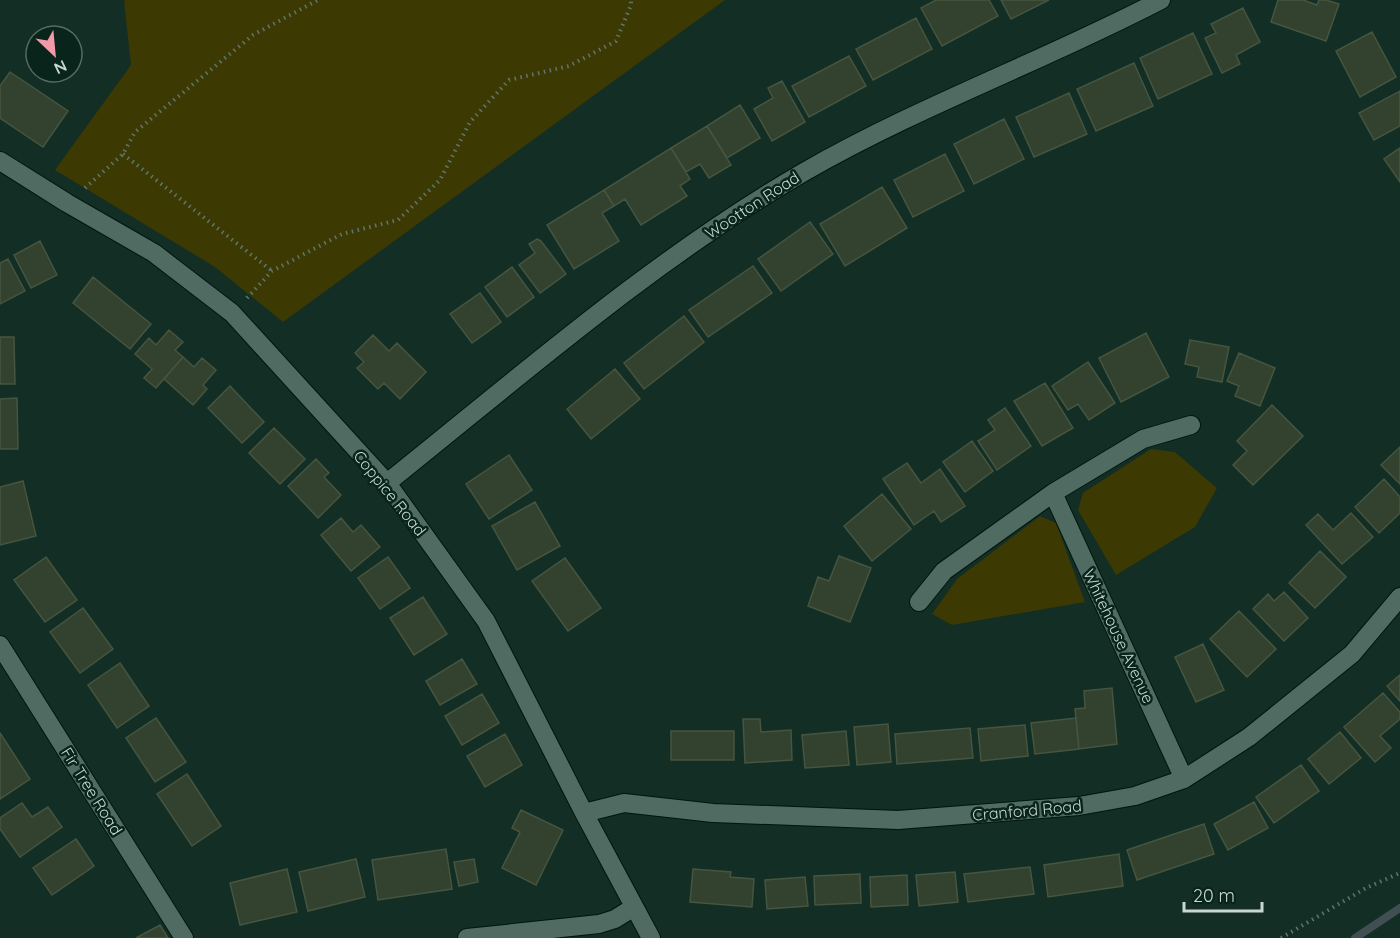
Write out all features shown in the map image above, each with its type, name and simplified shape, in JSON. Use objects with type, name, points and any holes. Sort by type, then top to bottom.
[{"type":"street","name":"Wootton Road","points":[[387,483],[594,317],[723,221],[885,128],[1161,0]]},
{"type":"street","name":"Coppice Road","points":[[0,161],[67,204],[154,254],[232,313],[387,483],[486,621],[651,938]]},
{"type":"street","points":[[919,602],[944,571],[1053,493],[1143,439],[1191,425]]},
{"type":"street","name":"Whitehouse Avenue","points":[[1053,493],[1184,779]]},
{"type":"street","name":"Cranford Road","points":[[584,813],[624,803],[713,813],[898,820],[1079,806],[1136,796],[1184,779],[1249,737],[1352,654],[1400,597]]},
{"type":"street","name":"Fir Tree Road","points":[[0,645],[184,938]]},
{"type":"street","points":[[467,938],[599,924],[615,919],[634,907]]},
{"type":"path","points":[[67,204],[123,154],[135,132],[253,35],[318,0]]},
{"type":"path","points":[[232,313],[272,271],[342,234],[398,220],[440,180],[471,123],[509,80],[569,66],[616,41],[631,0]]},
{"type":"path","points":[[123,154],[272,271]]},
{"type":"path","points":[[1281,938],[1366,888],[1400,873]]},
{"type":"shaded area","points":[[725,0],[283,322],[215,267],[55,170],[131,65],[124,1]]},
{"type":"shaded area","points":[[1151,449],[1175,452],[1217,488],[1195,527],[1116,575],[1078,510],[1083,493]]},
{"type":"shaded area","points":[[1040,516],[1056,523],[1085,602],[952,625],[932,614],[957,579]]},
{"type":"building","points":[[936,0],[989,0],[998,16],[942,46],[921,8]]},
{"type":"building","points":[[1001,0],[1049,0],[1011,19]]},
{"type":"building","points":[[1278,0],[1303,0],[1317,5],[1319,0],[1326,0],[1339,4],[1326,41],[1271,22]]},
{"type":"building","points":[[1243,8],[1260,42],[1236,55],[1240,64],[1222,73],[1205,38],[1216,33],[1211,24]]},
{"type":"building","points":[[916,18],[932,49],[873,80],[856,49]]},
{"type":"building","points":[[1372,32],[1396,77],[1360,97],[1336,51]]},
{"type":"building","points":[[1193,33],[1212,74],[1158,99],[1140,58]]},
{"type":"building","points":[[849,56],[866,86],[809,117],[792,86]]},
{"type":"building","points":[[1134,63],[1153,106],[1096,131],[1077,89]]},
{"type":"building","points":[[10,72],[24,81],[24,84],[28,84],[68,111],[43,147],[0,118],[0,86]]},
{"type":"building","points":[[782,81],[805,122],[772,141],[754,109],[773,98],[768,88]]},
{"type":"building","points":[[1400,91],[1400,126],[1374,140],[1359,113]]},
{"type":"building","points":[[1069,93],[1087,134],[1034,157],[1016,117]]},
{"type":"building","points":[[740,105],[760,138],[727,158],[707,126]]},
{"type":"building","points":[[1004,119],[1024,159],[974,184],[954,144]]},
{"type":"building","points":[[707,126],[731,165],[709,178],[700,164],[686,172],[671,148]]},
{"type":"building","points":[[671,148],[690,179],[680,186],[687,196],[641,225],[625,199],[614,206],[604,190]]},
{"type":"building","points":[[1400,148],[1400,182],[1384,159]]},
{"type":"building","points":[[945,154],[964,191],[913,217],[894,180]]},
{"type":"building","points":[[882,187],[907,228],[845,266],[820,224]]},
{"type":"building","points":[[604,190],[614,206],[602,213],[619,241],[574,269],[547,225]]},
{"type":"building","points":[[810,222],[833,254],[781,291],[758,259]]},
{"type":"building","points":[[537,239],[541,241],[566,274],[540,293],[519,265],[535,253],[529,244]]},
{"type":"building","points":[[40,241],[57,275],[31,288],[14,255]]},
{"type":"building","points":[[8,259],[25,291],[0,304],[0,263]]},
{"type":"building","points":[[753,266],[772,293],[708,337],[689,310]]},
{"type":"building","points":[[512,267],[534,297],[507,317],[485,287]]},
{"type":"building","points":[[93,277],[151,324],[130,349],[73,303]]},
{"type":"building","points":[[480,293],[501,322],[472,343],[450,314]]},
{"type":"building","points":[[684,316],[704,342],[644,389],[624,363]]},
{"type":"building","points":[[169,330],[183,342],[175,350],[183,357],[156,388],[144,378],[152,369],[135,354],[149,338],[156,345]]},
{"type":"building","points":[[1146,333],[1169,377],[1121,402],[1099,358]]},
{"type":"building","points":[[373,335],[389,351],[397,343],[426,372],[400,399],[384,383],[378,389],[357,368],[364,362],[355,353]]},
{"type":"building","points":[[0,337],[14,337],[15,384],[0,384]]},
{"type":"building","points":[[1190,340],[1229,347],[1222,382],[1197,377],[1199,367],[1185,364]]},
{"type":"building","points":[[1239,353],[1275,368],[1260,406],[1235,396],[1239,386],[1227,381]]},
{"type":"building","points":[[183,357],[194,367],[202,358],[216,370],[203,385],[207,389],[193,405],[164,379]]},
{"type":"building","points":[[1088,362],[1115,403],[1089,420],[1078,404],[1068,410],[1052,386]]},
{"type":"building","points":[[615,369],[640,399],[591,439],[567,409]]},
{"type":"building","points":[[1045,383],[1073,428],[1042,446],[1014,401]]},
{"type":"building","points":[[230,386],[264,422],[242,443],[208,408]]},
{"type":"building","points":[[17,398],[18,449],[0,449],[0,399]]},
{"type":"building","points":[[1272,405],[1303,436],[1253,485],[1233,465],[1247,451],[1237,441]]},
{"type":"building","points":[[1005,408],[1031,446],[997,470],[978,441],[995,430],[988,420]]},
{"type":"building","points":[[274,428],[305,459],[280,484],[249,453]]},
{"type":"building","points":[[972,441],[993,471],[965,492],[943,462]]},
{"type":"building","points":[[1400,447],[1400,484],[1381,465]]},
{"type":"building","points":[[509,455],[532,490],[489,519],[466,484]]},
{"type":"building","points":[[316,459],[329,473],[324,477],[341,495],[318,518],[288,486]]},
{"type":"building","points":[[907,463],[921,483],[940,469],[965,506],[941,522],[934,511],[914,525],[883,479]]},
{"type":"building","points":[[1384,479],[1400,497],[1400,513],[1379,533],[1355,507]]},
{"type":"building","points":[[23,481],[36,536],[0,545],[0,487]]},
{"type":"building","points":[[882,494],[911,529],[872,561],[844,526]]},
{"type":"building","points":[[535,502],[560,546],[517,570],[492,526]]},
{"type":"building","points":[[1351,513],[1373,537],[1342,564],[1306,525],[1318,514],[1333,530]]},
{"type":"building","points":[[341,518],[353,532],[361,525],[380,547],[351,571],[321,535]]},
{"type":"building","points":[[1320,551],[1346,577],[1315,608],[1289,583]]},
{"type":"building","points":[[839,556],[871,568],[850,622],[808,606],[818,577],[829,581]]},
{"type":"building","points":[[46,557],[77,600],[45,622],[14,580]]},
{"type":"building","points":[[388,557],[410,588],[380,609],[358,578]]},
{"type":"building","points":[[565,558],[601,608],[568,631],[532,581]]},
{"type":"building","points":[[1284,592],[1308,618],[1284,641],[1253,609],[1268,594],[1274,601]]},
{"type":"building","points":[[423,597],[447,634],[414,655],[390,618]]},
{"type":"building","points":[[83,608],[113,649],[80,673],[50,632]]},
{"type":"building","points":[[1239,611],[1276,649],[1247,677],[1210,639]]},
{"type":"building","points":[[1203,644],[1224,690],[1196,702],[1175,657]]},
{"type":"building","points":[[462,659],[477,684],[440,705],[426,681]]},
{"type":"building","points":[[120,663],[149,706],[117,728],[88,685]]},
{"type":"building","points":[[1400,675],[1400,701],[1387,686]]},
{"type":"building","points":[[1112,688],[1117,744],[1079,749],[1075,709],[1085,708],[1084,691]]},
{"type":"building","points":[[1383,693],[1400,712],[1400,719],[1380,736],[1391,748],[1375,762],[1344,727]]},
{"type":"building","points":[[482,694],[499,723],[462,745],[445,716]]},
{"type":"building","points":[[156,718],[186,762],[155,782],[126,738]]},
{"type":"building","points":[[1076,718],[1079,749],[1035,754],[1031,723]]},
{"type":"building","points":[[743,719],[760,719],[761,732],[791,730],[792,760],[745,763]]},
{"type":"building","points":[[888,724],[891,762],[857,765],[854,727]]},
{"type":"building","points":[[1025,725],[1028,756],[981,761],[978,729]]},
{"type":"building","points":[[970,728],[973,758],[897,764],[895,734]]},
{"type":"building","points":[[671,731],[734,731],[734,760],[671,760]]},
{"type":"building","points":[[846,731],[849,765],[805,768],[802,735]]},
{"type":"building","points":[[1340,732],[1361,758],[1329,784],[1308,759]]},
{"type":"building","points":[[0,733],[30,779],[0,799]]},
{"type":"building","points":[[505,734],[522,765],[485,787],[467,756]]},
{"type":"building","points":[[1301,765],[1319,791],[1274,823],[1256,797]]},
{"type":"building","points":[[187,774],[221,826],[192,846],[157,794]]},
{"type":"building","points":[[1254,802],[1268,828],[1228,850],[1214,824]]},
{"type":"building","points":[[22,803],[32,817],[48,807],[62,827],[20,857],[0,829],[0,818]]},
{"type":"building","points":[[521,810],[563,830],[536,885],[502,868],[520,832],[512,828]]},
{"type":"building","points":[[1204,824],[1214,854],[1137,880],[1127,850]]},
{"type":"building","points":[[76,839],[94,866],[52,895],[33,868]]},
{"type":"building","points":[[446,849],[452,889],[378,900],[372,860]]},
{"type":"building","points":[[1119,854],[1123,886],[1048,897],[1044,865]]},
{"type":"building","points":[[356,859],[365,897],[308,911],[299,872]]},
{"type":"building","points":[[474,859],[478,882],[459,886],[454,862]]},
{"type":"building","points":[[1030,867],[1034,894],[968,902],[964,874]]},
{"type":"building","points":[[287,869],[297,912],[240,925],[230,883]]},
{"type":"building","points":[[693,869],[731,872],[730,877],[754,879],[752,907],[690,902]]},
{"type":"building","points":[[955,872],[958,902],[919,906],[916,875]]},
{"type":"building","points":[[860,874],[861,903],[815,905],[814,876]]},
{"type":"building","points":[[907,875],[908,905],[871,907],[870,877]]},
{"type":"building","points":[[805,877],[808,906],[767,909],[765,880]]},
{"type":"building","points":[[160,925],[168,938],[136,938]]},
{"type":"waterway","points":[[1355,938],[1400,908]]}]
